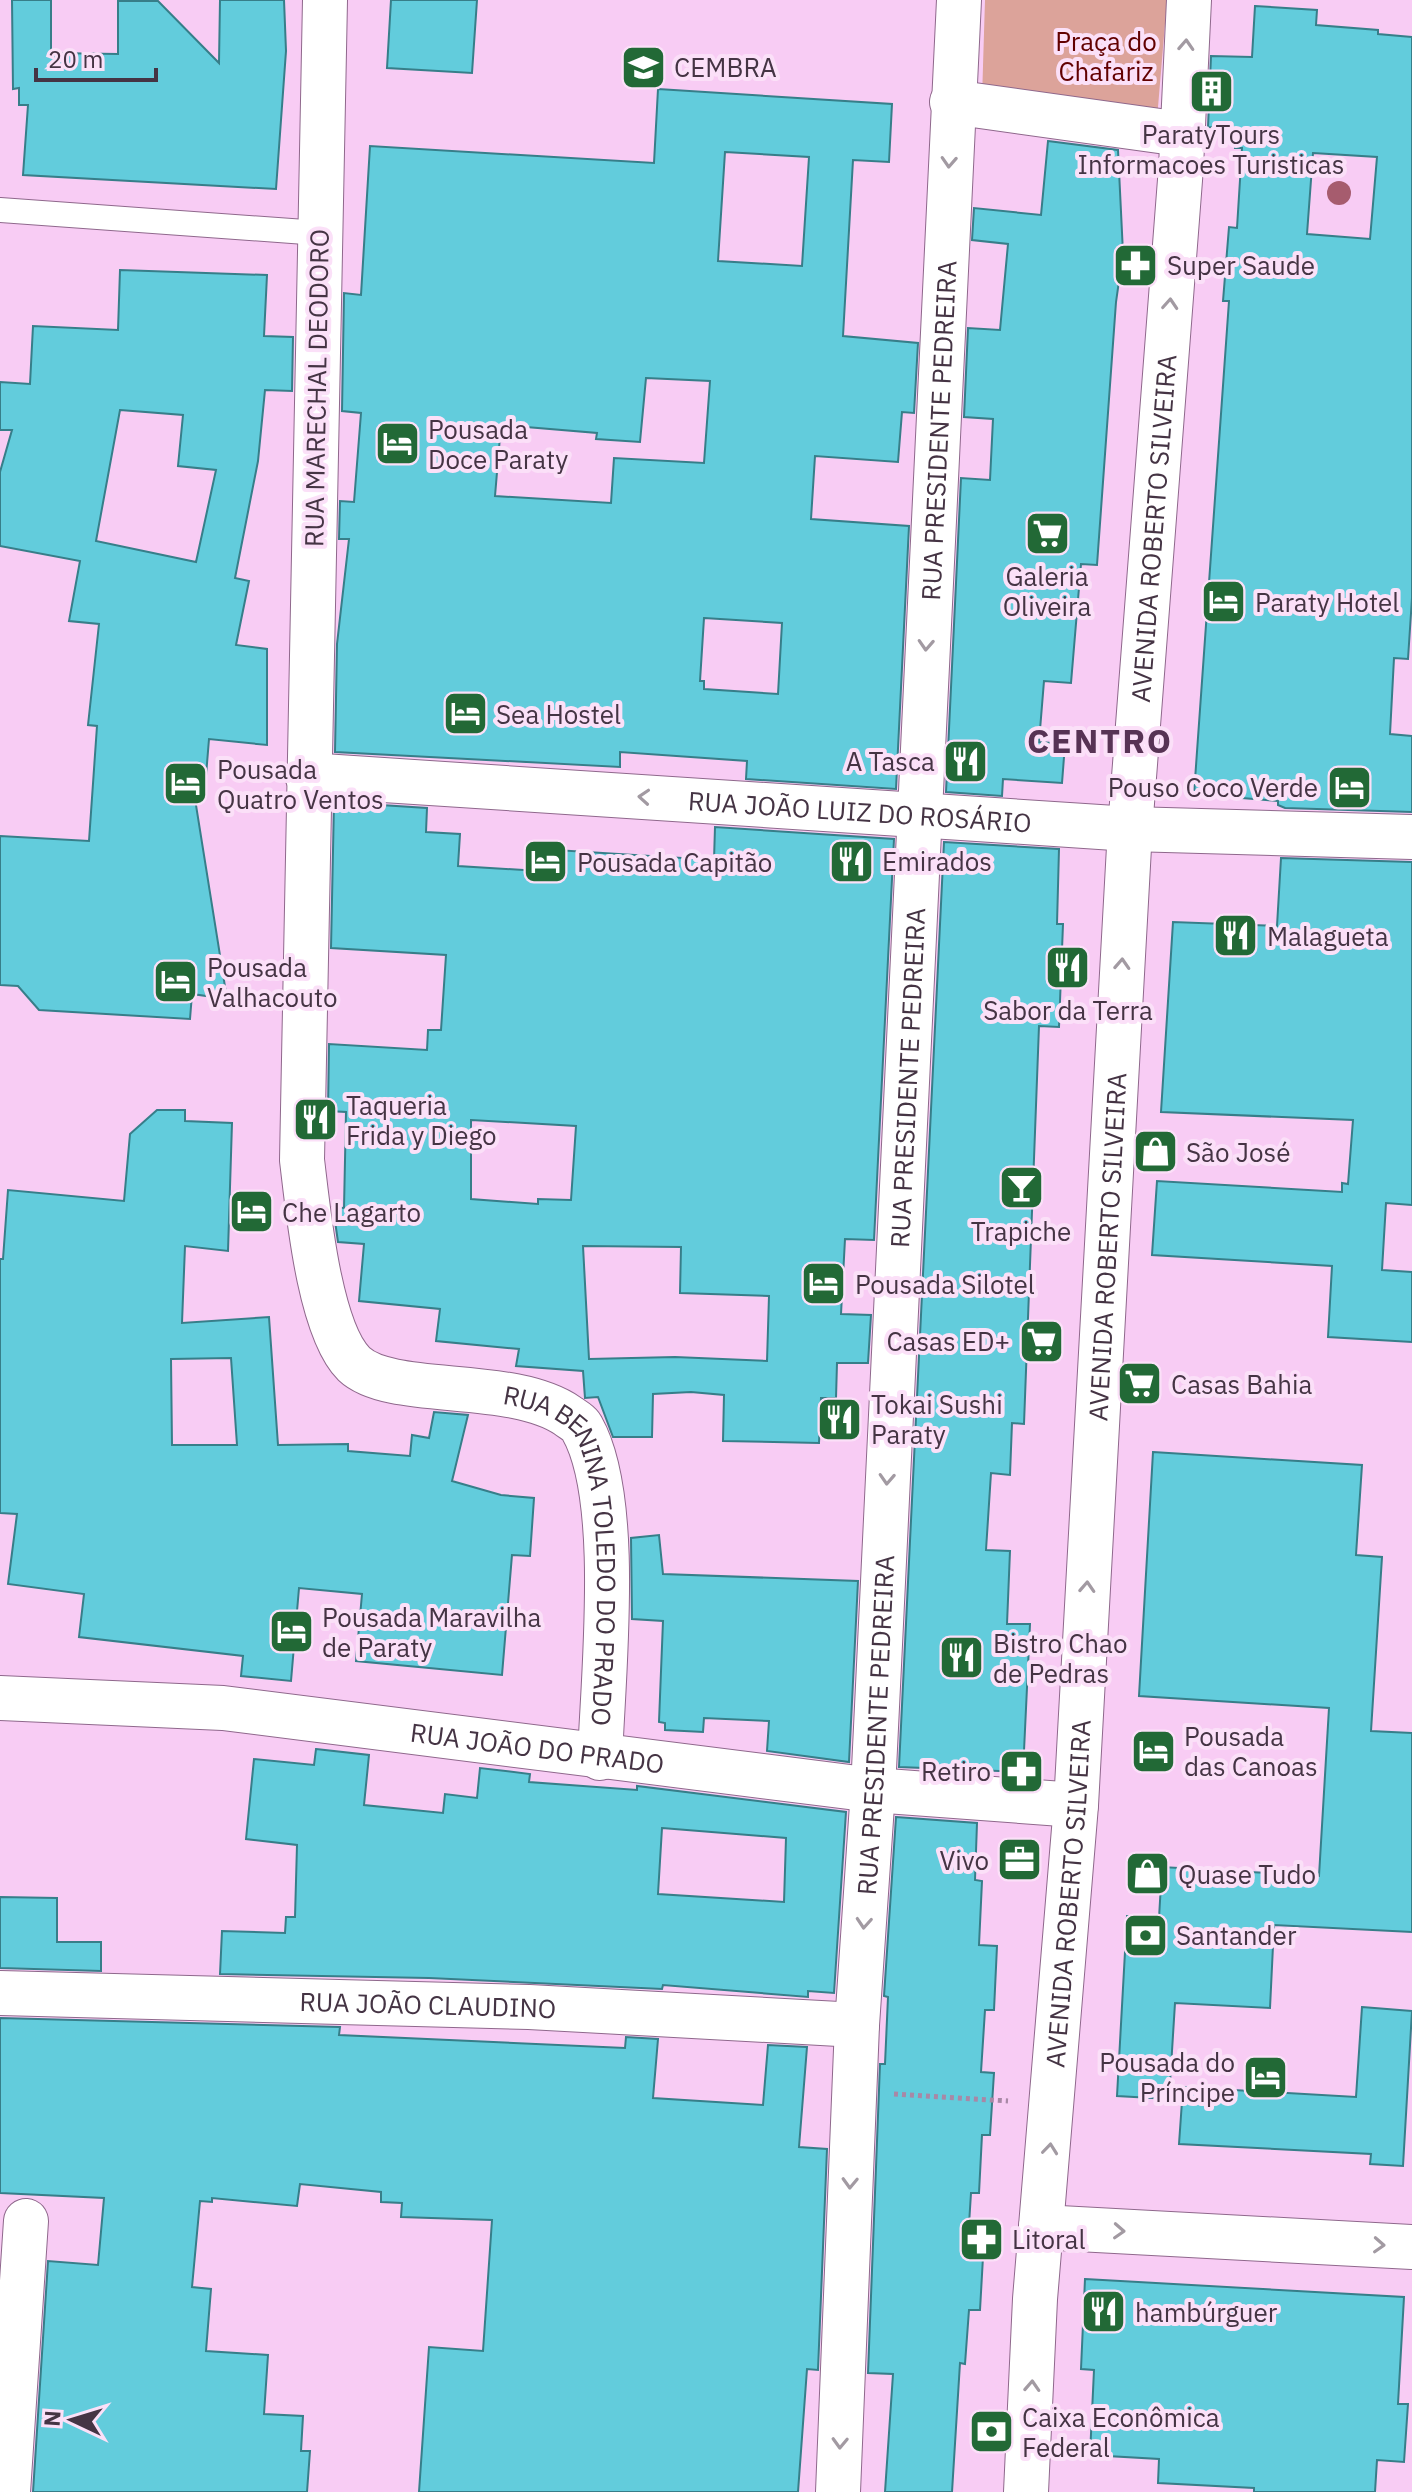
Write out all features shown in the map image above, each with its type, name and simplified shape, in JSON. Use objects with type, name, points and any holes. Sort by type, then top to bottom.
[{"type":"street","name":"RUA MARECHAL DEODORO","points":[[307,775],[325,0]]},
{"type":"street","name":"RUA PRESIDENTE PEDREIRA","points":[[838,2492],[857,2025],[873,1790],[959,0]]},
{"type":"street","name":"AVENIDA ROBERTO SILVEIRA","points":[[1026,2492],[1041,2227],[1076,1805],[1130,829],[1189,0]]},
{"type":"street","points":[[952,102],[1181,134]]},
{"type":"street","name":"RUA JOÃO LUIZ DO ROSÁRIO","points":[[307,775],[1130,829],[1412,837]]},
{"type":"street","name":"RUA BENINA TOLEDO DO PRADO","points":[[307,775],[302,1160],[312,1245],[335,1330],[354,1363],[379,1379],[501,1392],[553,1406],[582,1425],[598,1476],[607,1546],[600,1758]]},
{"type":"street","name":"RUA JOÃO DO PRADO","points":[[0,1698],[223,1708],[325,1718],[600,1758],[873,1790],[1076,1805]]},
{"type":"street","name":"RUA JOÃO CLAUDINO","points":[[0,1993],[529,2007],[857,2025]]},
{"type":"street","points":[[8,2492],[26,2221]]},
{"type":"street","points":[[1041,2227],[1412,2247]]},
{"type":"lane","points":[[0,210],[319,233]]},
{"type":"path","points":[[854,2092],[1053,2104]]},
{"type":"green space","name":"Praça do Chafariz","points":[[985,0],[1167,0],[1157,119],[982,99]]},
{"type":"building","points":[[12,0],[51,0],[51,53],[118,54],[118,1],[158,1],[219,63],[220,0],[284,0],[286,51],[276,189],[23,175],[28,105],[19,105],[19,88],[13,89]]},
{"type":"building","points":[[391,0],[477,0],[472,73],[387,68]]},
{"type":"building","points":[[1255,6],[1317,10],[1316,25],[1378,30],[1378,34],[1412,37],[1412,598],[1408,659],[1394,658],[1390,734],[1412,736],[1412,812],[1285,808],[1278,805],[1278,801],[1194,794],[1229,301],[1223,301],[1229,227],[1237,228],[1242,148],[1235,148],[1236,129],[1208,127],[1211,56],[1252,57]],"holes":[[[1313,153],[1377,157],[1370,239],[1307,234]]]},
{"type":"building","points":[[658,89],[892,104],[889,162],[853,160],[843,336],[918,343],[914,413],[902,412],[898,462],[815,456],[811,519],[909,526],[896,789],[746,779],[747,761],[620,752],[620,767],[335,752],[337,644],[349,539],[339,539],[340,501],[354,502],[361,413],[342,411],[344,293],[361,295],[370,146],[654,163]],"holes":[[[725,152],[809,157],[802,266],[718,261]],[[646,378],[710,381],[704,463],[614,458],[611,503],[495,496],[501,425],[597,433],[596,439],[640,442]],[[704,618],[782,623],[778,694],[704,689],[704,681],[700,681]]]},
{"type":"building","points":[[1048,141],[1118,150],[1123,253],[1116,302],[1097,565],[1081,564],[1071,683],[1044,681],[1039,742],[1065,744],[1062,783],[1003,779],[1002,796],[946,792],[961,478],[990,480],[993,419],[964,417],[968,328],[1000,330],[1008,244],[972,240],[974,208],[1041,215]]},
{"type":"building","points":[[120,270],[267,275],[264,336],[293,337],[292,391],[265,390],[258,461],[235,578],[249,581],[236,645],[267,649],[267,745],[209,739],[204,800],[195,799],[227,999],[192,994],[190,1019],[39,1010],[18,986],[0,985],[0,836],[89,841],[97,726],[88,725],[99,624],[69,621],[80,561],[0,546],[0,472],[12,430],[0,430],[0,382],[30,384],[33,326],[118,330]],"holes":[[[120,410],[183,415],[178,466],[216,470],[196,562],[96,541]]]},
{"type":"building","points":[[334,802],[427,808],[426,832],[460,834],[458,866],[555,872],[556,850],[714,860],[715,827],[894,839],[874,1240],[845,1239],[841,1314],[871,1315],[868,1363],[837,1363],[836,1398],[821,1398],[819,1443],[723,1441],[724,1395],[691,1392],[653,1394],[652,1437],[613,1437],[598,1397],[585,1398],[583,1371],[516,1366],[519,1349],[436,1341],[440,1309],[359,1301],[364,1244],[338,1242],[333,1207],[344,1208],[346,1112],[328,1111],[329,1044],[427,1050],[428,1030],[441,1030],[446,955],[331,948]],"holes":[[[471,1120],[576,1126],[571,1200],[538,1199],[538,1204],[471,1199]],[[583,1246],[681,1247],[680,1293],[769,1296],[767,1361],[675,1357],[589,1359]]]},
{"type":"building","points":[[944,842],[1059,849],[1057,924],[1063,924],[1059,1027],[1039,1026],[1024,1424],[1012,1423],[1010,1475],[991,1473],[986,1550],[1010,1551],[1007,1624],[1030,1624],[1023,1772],[899,1767]]},
{"type":"building","points":[[1281,858],[1412,862],[1412,1205],[1386,1203],[1382,1270],[1412,1272],[1412,1342],[1328,1337],[1332,1266],[1152,1255],[1157,1181],[1342,1192],[1342,1183],[1348,1184],[1353,1120],[1161,1112],[1173,922],[1277,926]]},
{"type":"building","points":[[157,1110],[185,1110],[185,1121],[232,1123],[228,1251],[185,1246],[182,1323],[269,1317],[278,1445],[348,1444],[348,1451],[410,1456],[412,1435],[429,1438],[434,1412],[468,1415],[452,1481],[501,1495],[534,1498],[530,1556],[512,1555],[502,1675],[356,1661],[362,1594],[299,1588],[291,1681],[241,1676],[243,1656],[79,1637],[84,1594],[8,1584],[17,1514],[0,1513],[0,1259],[3,1259],[8,1190],[124,1201],[130,1134]],"holes":[[[231,1358],[237,1445],[172,1445],[171,1359]]]},
{"type":"building","points":[[1153,1452],[1362,1465],[1356,1555],[1382,1557],[1371,1731],[1412,1733],[1412,1932],[1274,1925],[1270,2008],[1175,2003],[1169,2099],[1117,2096],[1127,1916],[1159,1918],[1162,1867],[1319,1876],[1329,1708],[1139,1696]]},
{"type":"building","points":[[659,1535],[663,1574],[858,1581],[849,1762],[767,1751],[769,1721],[704,1718],[703,1732],[665,1730],[665,1723],[659,1722],[663,1621],[632,1619],[631,1538]]},
{"type":"building","points":[[316,1749],[369,1755],[364,1805],[443,1813],[445,1794],[477,1798],[480,1768],[530,1774],[529,1782],[637,1790],[637,1786],[846,1812],[834,1993],[808,1991],[808,1997],[663,1985],[662,1989],[429,1978],[220,1974],[222,1931],[285,1933],[286,1917],[295,1917],[297,1845],[246,1839],[254,1759],[314,1765]],"holes":[[[662,1828],[786,1838],[784,1902],[658,1894]]]},
{"type":"building","points":[[896,1817],[977,1823],[975,1880],[982,1881],[979,1945],[997,1946],[994,2010],[985,2010],[981,2072],[994,2073],[990,2135],[982,2135],[979,2193],[971,2193],[967,2256],[983,2257],[980,2310],[969,2310],[965,2364],[960,2363],[952,2492],[885,2492],[893,2374],[868,2373],[880,2064],[885,2064],[888,1997],[884,1996]]},
{"type":"building","points":[[0,1897],[57,1898],[57,1942],[101,1942],[101,1971],[0,1968]]},
{"type":"building","points":[[1362,2007],[1412,2011],[1403,2166],[1370,2164],[1371,2154],[1179,2144],[1183,2087],[1356,2097]]},
{"type":"building","points":[[0,2018],[340,2027],[339,2035],[625,2048],[626,2037],[658,2039],[653,2098],[763,2105],[768,2045],[807,2047],[799,2147],[827,2149],[818,2370],[807,2369],[798,2492],[419,2492],[429,2347],[483,2351],[492,2220],[401,2217],[402,2203],[381,2202],[381,2192],[300,2184],[297,2206],[212,2198],[212,2202],[200,2201],[192,2287],[211,2289],[206,2351],[268,2355],[264,2414],[303,2416],[301,2451],[310,2451],[307,2492],[33,2492],[48,2261],[98,2265],[104,2198],[0,2193]]},
{"type":"building","points":[[1085,2279],[1404,2297],[1398,2404],[1408,2404],[1404,2462],[1377,2460],[1375,2492],[1254,2492],[1254,2488],[1158,2483],[1159,2459],[1090,2455],[1094,2370],[1081,2369]]},
{"type":"place","name":"CEMBRA","points":[[643,67]]},
{"type":"place","name":"ParatyTours Informacoes Turisticas","points":[[1211,91]]},
{"type":"place","name":"Super Saude","points":[[1136,265]]},
{"type":"place","name":"Pousada Doce Paraty","points":[[397,444]]},
{"type":"place","name":"Galeria Oliveira","points":[[1047,533]]},
{"type":"place","name":"Paraty Hotel","points":[[1224,602]]},
{"type":"place","name":"Sea Hostel","points":[[465,714]]},
{"type":"place","name":"A Tasca","points":[[966,761]]},
{"type":"place","name":"Pousada Quatro Ventos","points":[[186,784]]},
{"type":"place","name":"Pouso Coco Verde","points":[[1349,787]]},
{"type":"place","name":"Emirados","points":[[851,861]]},
{"type":"place","name":"Pousada Capitão","points":[[546,862]]},
{"type":"place","name":"Malagueta","points":[[1236,936]]},
{"type":"place","name":"Sabor da Terra","points":[[1068,967]]},
{"type":"place","name":"Pousada Valhacouto","points":[[176,982]]},
{"type":"place","name":"Taqueria Frida y Diego","points":[[315,1120]]},
{"type":"place","name":"São José","points":[[1155,1152]]},
{"type":"place","name":"Trapiche","points":[[1021,1188]]},
{"type":"place","name":"Che Lagarto","points":[[251,1212]]},
{"type":"place","name":"Pousada Silotel","points":[[824,1284]]},
{"type":"place","name":"Casas ED+","points":[[1041,1341]]},
{"type":"place","name":"Casas Bahia","points":[[1140,1384]]},
{"type":"place","name":"Tokai Sushi Paraty","points":[[840,1419]]},
{"type":"place","name":"Pousada Maravilha de Paraty","points":[[291,1632]]},
{"type":"place","name":"Bistro Chao de Pedras","points":[[962,1658]]},
{"type":"place","name":"Pousada das Canoas","points":[[1153,1751]]},
{"type":"place","name":"Retiro","points":[[1022,1771]]},
{"type":"place","name":"Vivo","points":[[1020,1860]]},
{"type":"place","name":"Quase Tudo","points":[[1147,1874]]},
{"type":"place","name":"Santander","points":[[1145,1935]]},
{"type":"place","name":"Pousada do Príncipe","points":[[1266,2077]]},
{"type":"place","name":"Litoral","points":[[981,2239]]},
{"type":"place","name":"hambúrguer","points":[[1104,2312]]},
{"type":"place","name":"Caixa Econômica Federal","points":[[991,2432]]},
{"type":"district","name":"CENTRO","points":[[1100,740]]}]
